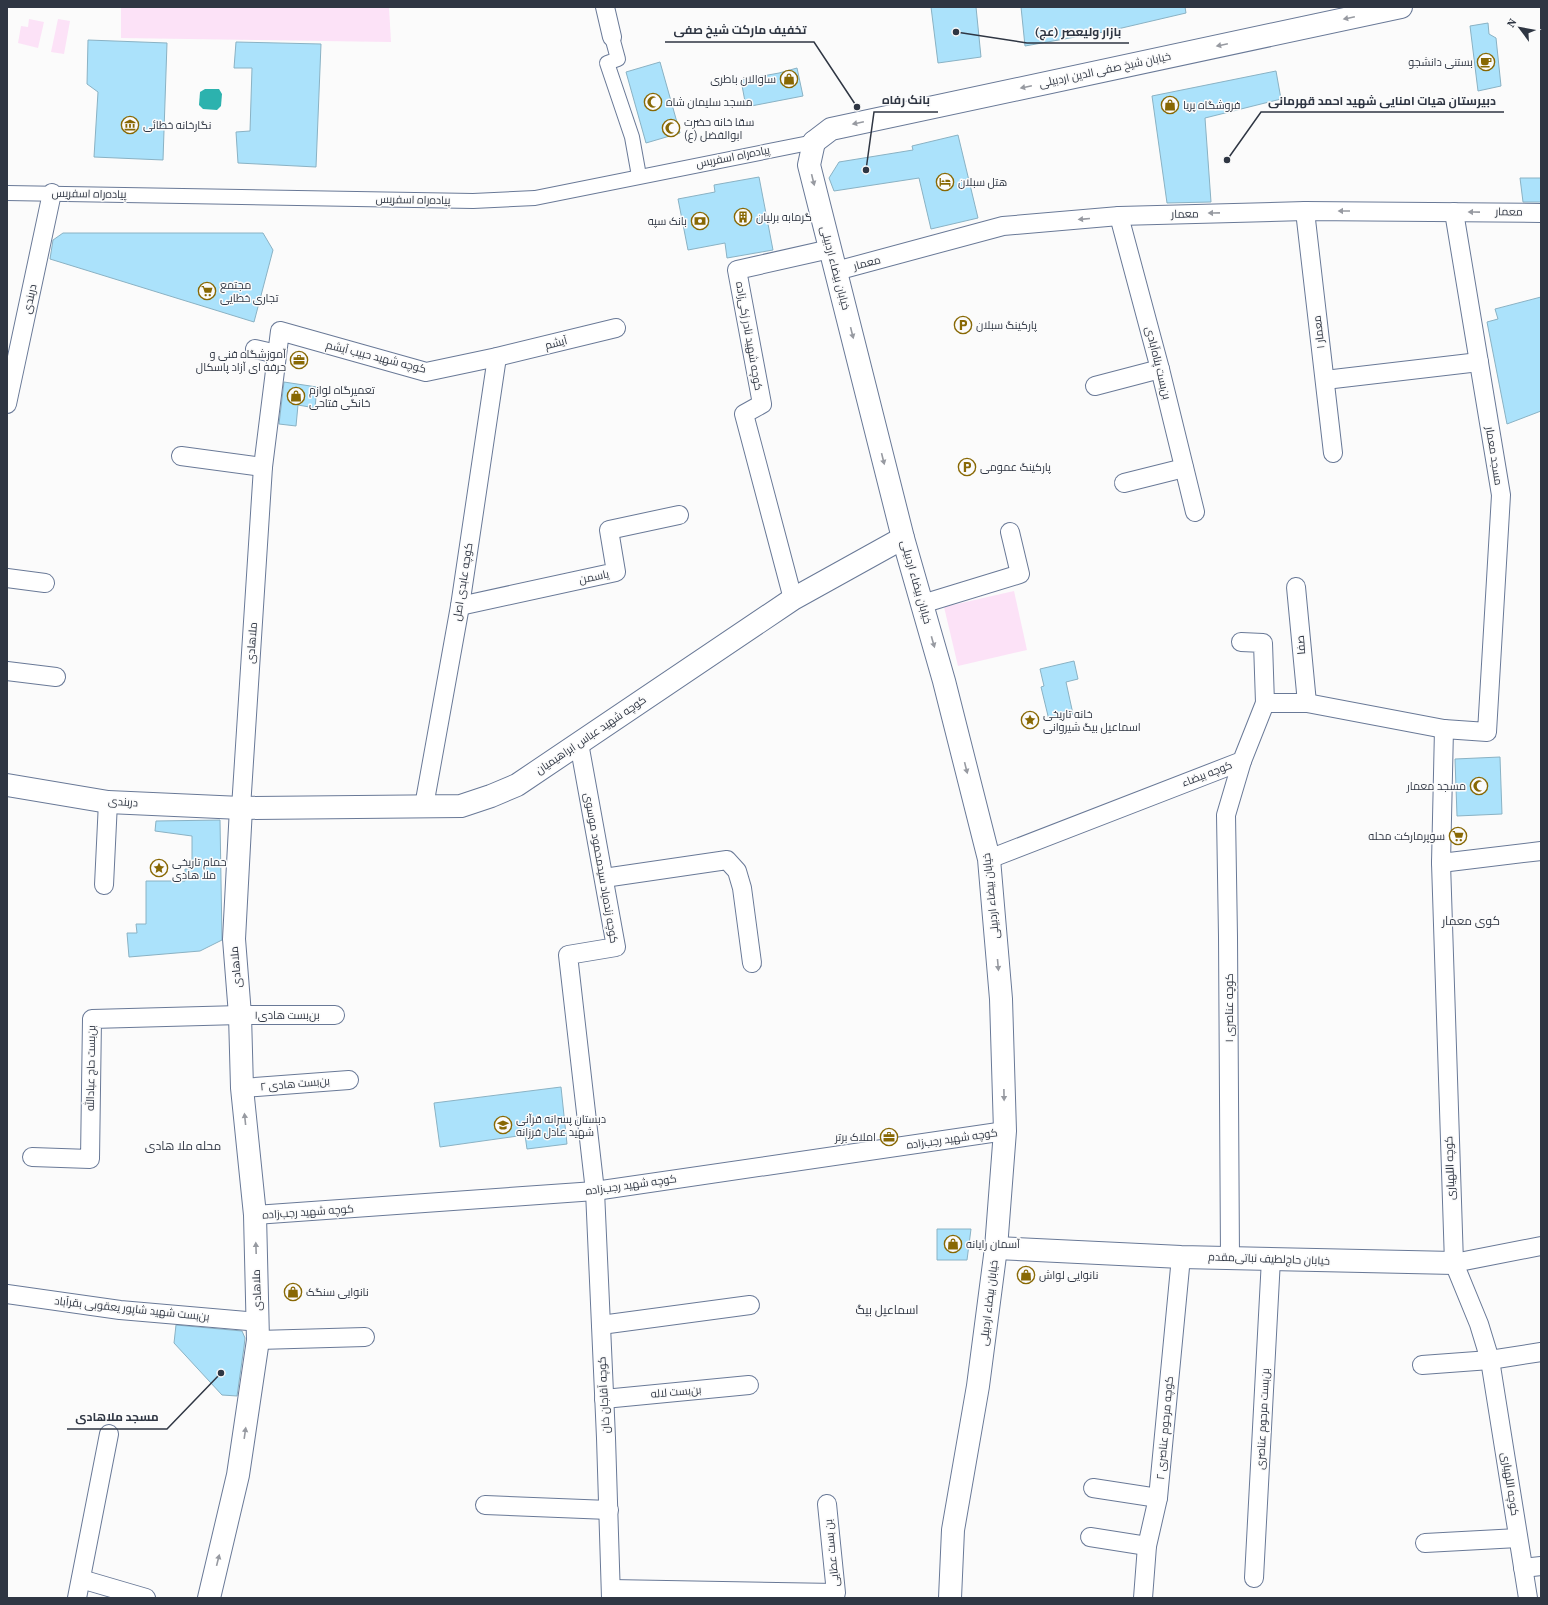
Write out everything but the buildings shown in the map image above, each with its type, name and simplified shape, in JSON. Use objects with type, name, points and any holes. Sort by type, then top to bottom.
[{"type":"street","points":[[605,7],[618,58],[607,64],[632,137],[639,176]]},
{"type":"street","name":"خیابان شیخ صفی الدین اردبیلی","points":[[814,142],[830,129],[1401,7]]},
{"type":"street","name":"پیاده‌راه اسفریس","points":[[7,194],[52,193],[473,201],[535,198],[814,142]]},
{"type":"street","name":"خیابان بیضاء اردبیلی","points":[[814,142],[809,165],[903,538],[944,681],[989,859],[1001,999],[1005,1131],[996,1248],[978,1386],[952,1530],[950,1598]]},
{"type":"street","name":"دربندی","points":[[7,404],[52,193]]},
{"type":"street","name":"معمار","points":[[836,271],[1003,226],[1119,216],[1305,211],[1541,213]]},
{"type":"street","name":"معمار ۱","points":[[1305,211],[1333,453]]},
{"type":"street","name":"مسجد معمار","points":[[1444,729],[1488,732],[1501,494],[1454,212]]},
{"type":"street","name":"بن‌بست پناه‌آبادی","points":[[1119,216],[1160,369],[1195,512]]},
{"type":"street","name":"کوچه شهید نادر زکی‌زاده","points":[[793,599],[744,414],[762,404],[737,270],[830,249]]},
{"type":"street","name":"آیشم","points":[[497,357],[616,328]]},
{"type":"street","name":"کوچه شهید حبیب آیشم","points":[[280,331],[426,372],[497,357]]},
{"type":"street","name":"ملاهادی","points":[[208,1598],[238,1474],[258,1331],[255,1215],[242,1088],[240,1015],[234,939],[263,467],[280,331]]},
{"type":"street","points":[[255,349],[277,354]]},
{"type":"street","name":"کوچه عابدی اصل","points":[[424,806],[460,606],[497,357]]},
{"type":"street","points":[[1325,380],[1479,362]]},
{"type":"street","points":[[1095,386],[1160,369]]},
{"type":"street","points":[[181,456],[263,467]]},
{"type":"street","points":[[1124,483],[1184,468]]},
{"type":"street","name":"یاسمن","points":[[460,606],[616,572],[609,530],[679,515]]},
{"type":"street","points":[[922,604],[1020,574],[1010,532]]},
{"type":"street","name":"کوچه شهید عباس ابراهیمیان","points":[[241,808],[461,806],[491,796],[517,785],[793,599],[903,538]]},
{"type":"street","points":[[7,578],[45,584]]},
{"type":"street","name":"صفا","points":[[1296,587],[1306,703]]},
{"type":"street","points":[[1241,642],[1263,643],[1265,703],[1306,703],[1444,729]]},
{"type":"street","points":[[7,671],[56,677]]},
{"type":"street","name":"کوچه بیضاء","points":[[989,859],[1242,761],[1265,703]]},
{"type":"street","name":"کوچه اللهیاری","points":[[1444,729],[1441,863],[1449,1158],[1454,1263],[1479,1324],[1490,1360],[1528,1598]]},
{"type":"street","name":"کوچه زنده‌یاد سیدمحمود موسوی","points":[[579,743],[616,947],[568,955],[595,1191]]},
{"type":"street","name":"کوچه عناصری ۱","points":[[1230,1257],[1226,815],[1242,761]]},
{"type":"street","name":"دربندی","points":[[7,785],[108,802],[241,808]]},
{"type":"street","points":[[104,885],[108,802]]},
{"type":"street","points":[[1441,863],[1541,851]]},
{"type":"street","points":[[604,878],[727,860],[738,871],[742,888],[752,964]]},
{"type":"street","name":"بن‌بست هادی۱","points":[[240,1015],[335,1015]]},
{"type":"street","name":"بن‌بست حاج عبادالله","points":[[32,1157],[90,1159],[92,1019],[240,1015]]},
{"type":"street","name":"بن‌بست هادی ۲","points":[[242,1088],[348,1080]]},
{"type":"street","name":"کوچه شهید رجب‌زاده","points":[[255,1215],[595,1191],[1005,1131]]},
{"type":"street","name":"کوچه آقاجان خان","points":[[595,1191],[611,1594]]},
{"type":"street","name":"خیابان حاج‌لطیف نباتی‌مقدم","points":[[996,1248],[1181,1257],[1454,1263],[1541,1246]]},
{"type":"street","name":"کوچه مرحوم عناصری ۲","points":[[1143,1598],[1147,1546],[1158,1498],[1181,1257]]},
{"type":"street","name":"بن‌بست مرحوم عناصری","points":[[1254,1578],[1271,1259]]},
{"type":"street","name":"بن‌بست شهید شاپور یعقوبی بقرآباد","points":[[7,1294],[258,1331],[365,1336]]},
{"type":"street","points":[[601,1325],[750,1305]]},
{"type":"street","points":[[1422,1365],[1490,1360],[1541,1352]]},
{"type":"street","name":"بن‌بست لاله","points":[[604,1398],[749,1385]]},
{"type":"street","points":[[77,1598],[109,1434]]},
{"type":"street","points":[[1094,1488],[1158,1498]]},
{"type":"street","name":"بن بست عطایی","points":[[611,1594],[836,1593],[826,1504]]},
{"type":"street","points":[[485,1505],[608,1510]]},
{"type":"street","points":[[1090,1538],[1147,1546]]},
{"type":"street","points":[[1425,1543],[1518,1538]]},
{"type":"street","points":[[1523,1568],[1541,1566]]},
{"type":"street","points":[[81,1579],[146,1598]]},
{"type":"shaded area","points":[[121,7],[389,7],[391,42],[121,38]]},
{"type":"shaded area","points":[[29,19],[44,22],[38,48],[18,43],[21,26],[28,27]]},
{"type":"shaded area","points":[[58,19],[70,21],[64,54],[51,52]]},
{"type":"shaded area","points":[[1014,591],[1027,650],[958,666],[944,607]]},
{"type":"water","points":[[205,89],[219,89],[222,94],[221,106],[217,110],[203,109],[199,105],[200,92]]},
{"type":"place","name":"بازار ولیعصر (عج)","points":[[956,32]]},
{"type":"place","name":"بستنی دانشجو","points":[[1486,62]]},
{"type":"place","name":"ساوالان باطری","points":[[789,79]]},
{"type":"place","name":"مسجد سلیمان شاه","points":[[653,102]]},
{"type":"place","name":"فروشگاه پریا","points":[[1170,105]]},
{"type":"place","name":"تخفیف مارکت شیخ صفی","points":[[857,107]]},
{"type":"place","name":"نگارخانه خطائی","points":[[130,125]]},
{"type":"place","name":"سقا خانه حضرت ابوالفضل (ع)","points":[[671,128]]},
{"type":"place","name":"دبیرستان هیات امنایی شهید احمد قهرمانی","points":[[1227,160]]},
{"type":"place","name":"بانک رفاه","points":[[866,170]]},
{"type":"place","name":"هتل سبلان","points":[[945,182]]},
{"type":"place","name":"گرمابه برلیان","points":[[743,217]]},
{"type":"place","name":"بانک سپه","points":[[700,221]]},
{"type":"place","name":"مجتمع تجاری خطایی","points":[[207,291]]},
{"type":"place","name":"پارکینگ سبلان","points":[[963,325]]},
{"type":"place","name":"آموزشگاه فنی و حرفه ای آزاد پاسکال","points":[[299,360]]},
{"type":"place","name":"تعمیرگاه لوازم خانگی فتاحی","points":[[296,396]]},
{"type":"place","name":"پارکینگ عمومی","points":[[967,467]]},
{"type":"place","name":"خانه تاریخی اسماعیل بیگ شیروانی","points":[[1030,720]]},
{"type":"place","name":"مسجد معمار","points":[[1479,786]]},
{"type":"place","name":"سوپرمارکت محله","points":[[1458,836]]},
{"type":"place","name":"حمام تاریخی ملا هادی","points":[[159,868]]},
{"type":"place","name":"دبستان پسرانه قرآنی شهید عادل فرزانه","points":[[503,1125]]},
{"type":"place","name":"املاک برتر","points":[[889,1137]]},
{"type":"place","name":"آسمان رایانه","points":[[953,1244]]},
{"type":"place","name":"نانوایی لواش","points":[[1026,1275]]},
{"type":"place","name":"نانوایی سنگک","points":[[293,1292]]},
{"type":"place","name":"مسجد ملاهادی","points":[[221,1373]]},
{"type":"district","name":"کوی معمار","points":[[1471,921]]},
{"type":"district","name":"محله ملا هادی","points":[[183,1146]]},
{"type":"district","name":"اسماعیل بیگ","points":[[887,1310]]}]
